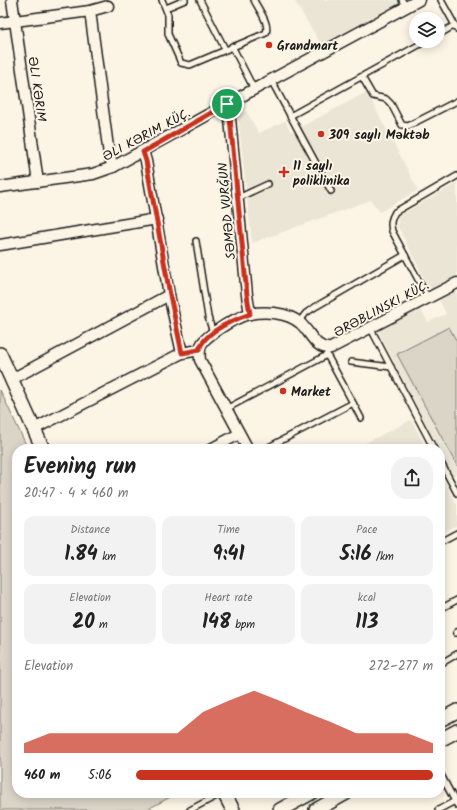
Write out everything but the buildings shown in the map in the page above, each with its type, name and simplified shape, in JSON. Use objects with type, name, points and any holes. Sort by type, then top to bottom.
[{"type":"main road","points":[[1,358],[41,444]]},
{"type":"main road","points":[[445,717],[457,711]]},
{"type":"main road","points":[[445,737],[457,731]]},
{"type":"main road","points":[[226,798],[234,810]]},
{"type":"main road","points":[[280,810],[301,798]]},
{"type":"main road","points":[[316,810],[337,798]]},
{"type":"street","name":"ƏLI KƏRIM","points":[[12,0],[38,182]]},
{"type":"street","name":"ƏLI KƏRIM KÜÇ.","points":[[0,187],[93,174],[113,167],[143,152],[404,4],[419,0]]},
{"type":"street","points":[[0,23],[90,11],[108,6]]},
{"type":"street","points":[[90,11],[109,155],[113,167]]},
{"type":"street","name":"SƏMƏD VURĞUN","points":[[227,104],[230,118],[250,314]]},
{"type":"street","points":[[143,152],[146,161],[182,353]]},
{"type":"street","points":[[0,245],[157,219]]},
{"type":"street","name":"ƏRƏBLINSKI KÜÇ.","points":[[199,350],[200,345],[213,333],[250,314],[278,314],[293,318],[299,322],[318,345],[327,352],[457,282]]},
{"type":"street","points":[[12,379],[170,295]]},
{"type":"street","points":[[34,429],[182,353],[199,350],[200,360],[245,444]]},
{"type":"street","points":[[221,444],[240,434]]},
{"type":"lane","points":[[162,0],[168,15],[168,34],[181,63],[190,65],[266,32],[268,28],[254,0]]},
{"type":"lane","points":[[166,8],[185,0]]},
{"type":"lane","points":[[200,0],[225,49]]},
{"type":"lane","points":[[442,0],[456,27],[445,31]]},
{"type":"lane","points":[[232,46],[254,89]]},
{"type":"lane","points":[[290,116],[414,48]]},
{"type":"lane","points":[[362,77],[373,96],[386,99],[391,104],[402,125],[408,126],[457,101]]},
{"type":"lane","points":[[271,80],[331,191]]},
{"type":"lane","points":[[428,298],[392,231],[390,224],[395,212],[457,176]]},
{"type":"lane","points":[[238,198],[268,184]]},
{"type":"lane","points":[[196,242],[208,318],[213,333]]},
{"type":"lane","points":[[299,322],[306,313],[315,307],[405,255]]},
{"type":"lane","points":[[371,328],[431,444]]},
{"type":"lane","points":[[226,409],[327,352],[352,402],[362,418]]},
{"type":"lane","points":[[351,362],[391,367]]},
{"type":"lane","points":[[274,444],[352,402]]},
{"type":"lane","points":[[445,470],[457,493]]},
{"type":"lane","points":[[445,539],[457,533]]},
{"type":"lane","points":[[445,606],[457,600]]},
{"type":"lane","points":[[445,661],[457,654]]},
{"type":"lane","points":[[438,810],[456,802],[445,782]]},
{"type":"lane","points":[[190,810],[213,798]]},
{"type":"shaded area","points":[[294,0],[404,0],[322,46]]},
{"type":"shaded area","points":[[367,92],[418,190],[380,212],[371,200],[252,243],[238,116],[246,111],[259,133],[285,121],[291,132]]},
{"type":"shaded area","points":[[457,183],[457,276],[430,290],[398,227],[398,216]]},
{"type":"shaded area","points":[[457,290],[457,474],[453,476],[445,461],[445,444],[436,444],[378,331],[420,309],[428,322],[446,314],[439,299]]},
{"type":"shaded area","points":[[449,327],[457,342],[457,466],[397,354]]},
{"type":"shaded area","points":[[0,390],[26,444],[12,444],[12,798],[169,798],[146,810],[0,810]]},
{"type":"shaded area","points":[[411,420],[424,444],[364,444]]},
{"type":"shaded area","points":[[445,483],[457,505],[457,525],[445,531]]},
{"type":"place","name":"Grandmart","points":[[269,45]]},
{"type":"place","name":"309 saylı Məktəb","points":[[321,134]]},
{"type":"place","name":"11 saylı poliklinika","points":[[284,172]]},
{"type":"place","name":"Market","points":[[283,391]]},
{"type":"route","points":[[227,104],[230,118],[250,314],[237,319],[213,333],[200,345],[199,350],[182,353],[146,161],[143,152],[227,104]]}]
